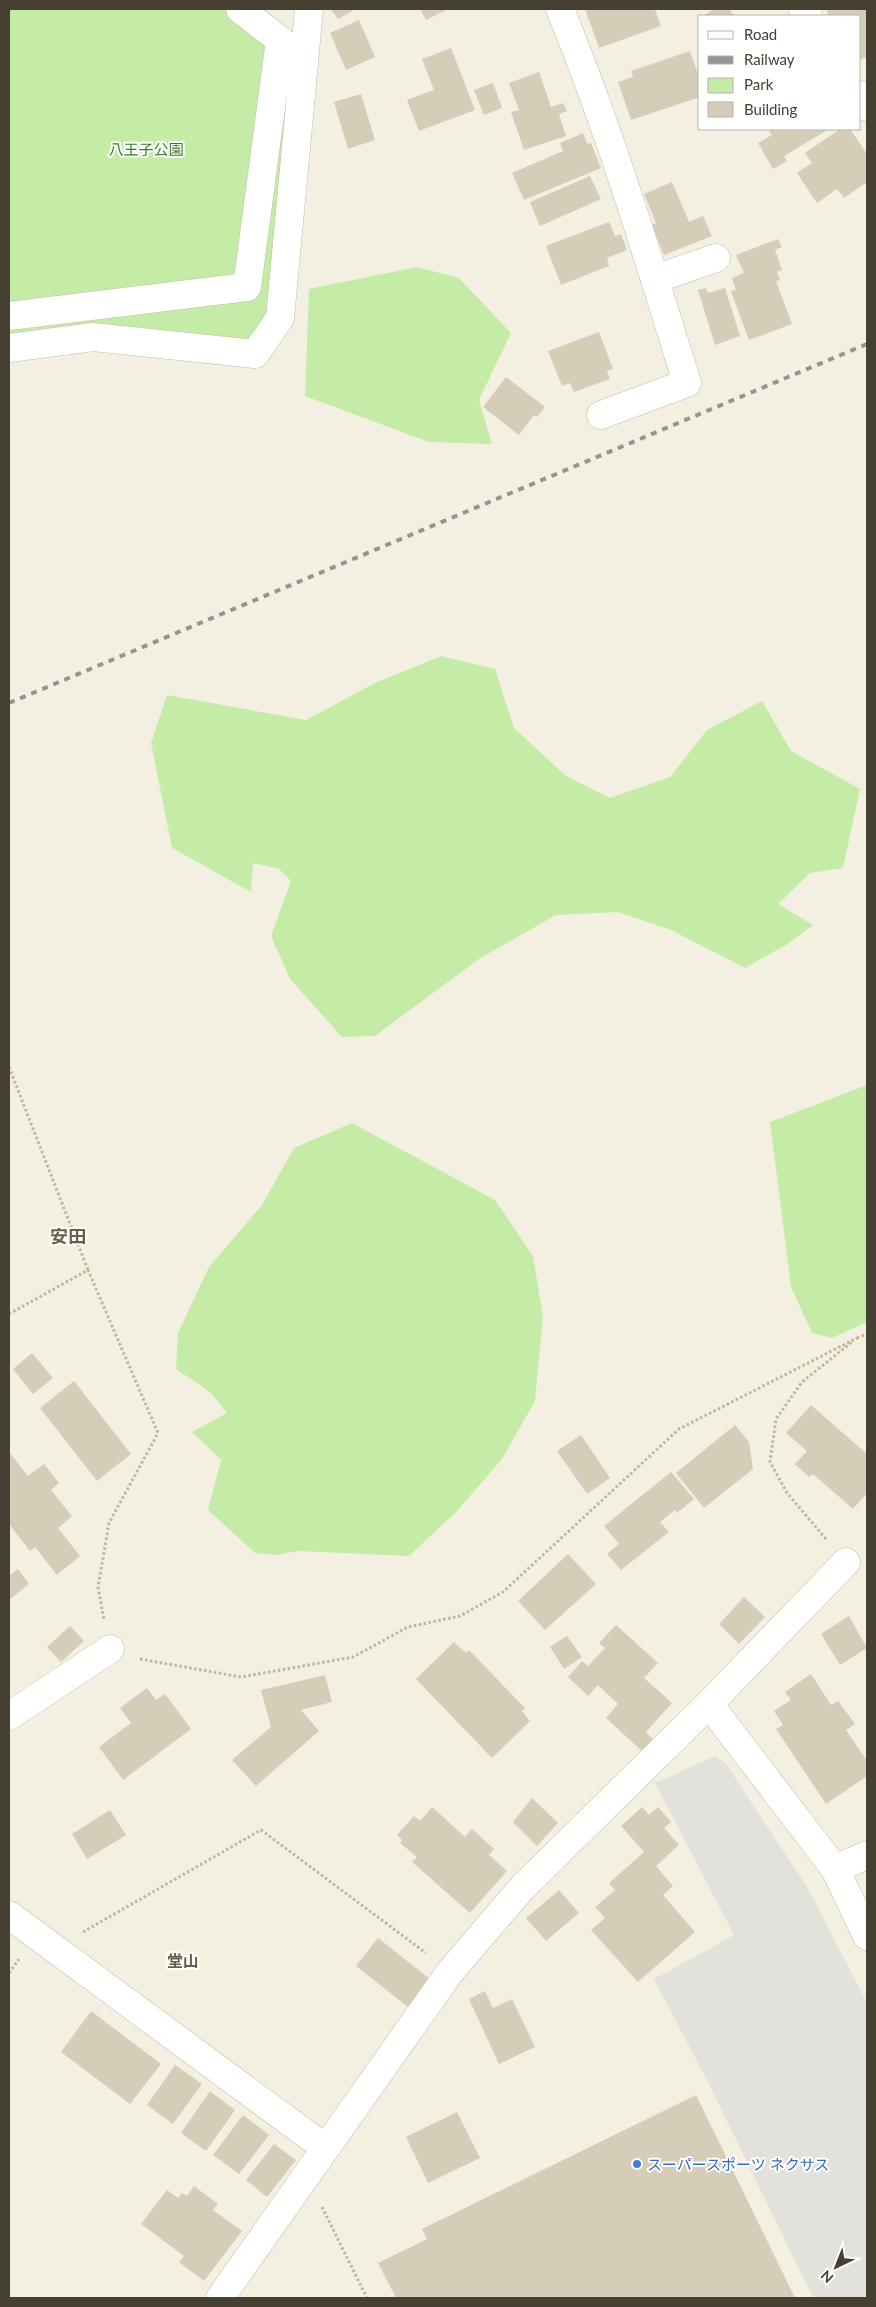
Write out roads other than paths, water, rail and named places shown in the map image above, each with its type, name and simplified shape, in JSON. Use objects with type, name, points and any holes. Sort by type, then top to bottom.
[{"type":"street","points":[[240,9],[304,60]]},
{"type":"street","points":[[9,348],[93,337],[255,354],[280,318],[309,9]]},
{"type":"street","points":[[560,9],[592,87],[687,383],[601,415]]},
{"type":"street","points":[[9,316],[247,287],[280,40]]},
{"type":"street","points":[[654,279],[716,258]]},
{"type":"street","points":[[220,2298],[450,1972],[522,1888],[709,1704],[846,1562]]},
{"type":"street","points":[[9,1716],[110,1649]]},
{"type":"street","points":[[709,1704],[835,1868],[867,1936]]},
{"type":"street","points":[[835,1868],[867,1855]]},
{"type":"street","points":[[9,1916],[325,2148]]},
{"type":"railway","points":[[9,703],[867,344]]},
{"type":"place","name":"スーパースポーツ ネクサス","points":[[637,2164]]},
{"type":"district","name":"安田","points":[[68,1236]]},
{"type":"district","name":"堂山","points":[[183,1960]]},
{"type":"park label","name":"八王子公園","points":[[146,149]]}]
